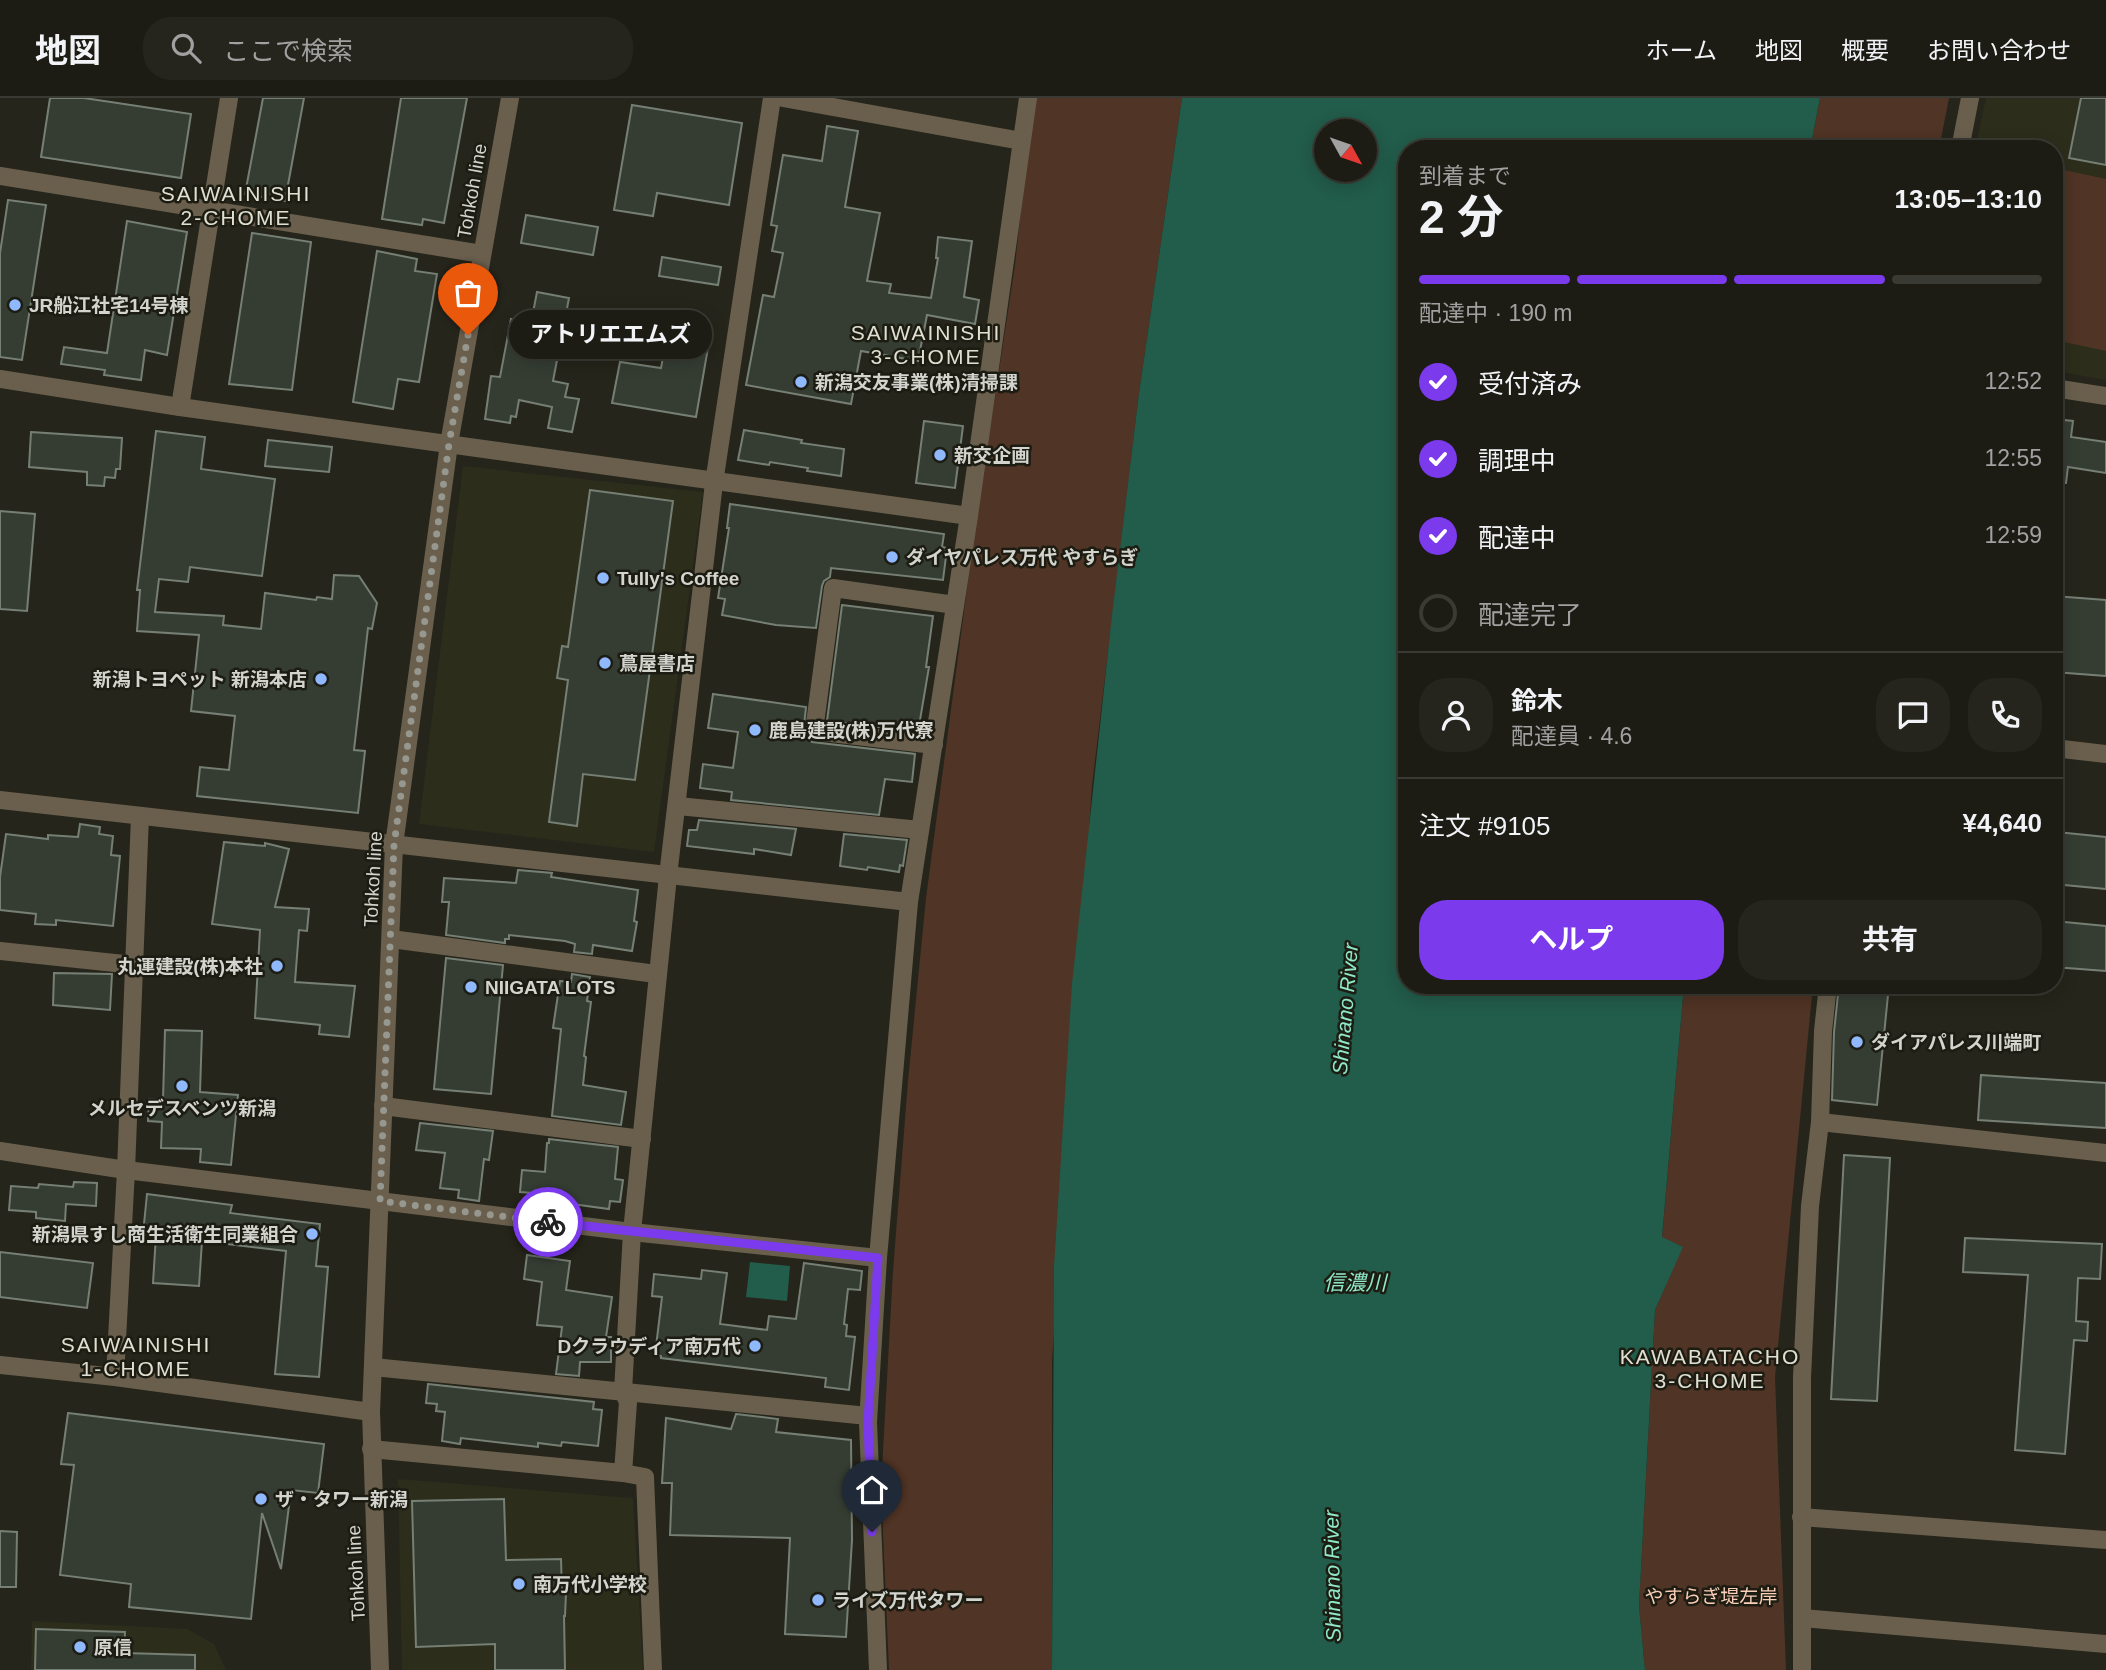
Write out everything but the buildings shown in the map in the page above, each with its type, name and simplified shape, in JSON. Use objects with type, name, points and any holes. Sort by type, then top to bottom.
[{"type":"street","points":[[180,407],[229,98]]},
{"type":"street","name":"Tohkoh line","points":[[380,1670],[371,1449],[394,845],[449,444],[510,98]]},
{"type":"street","points":[[623,1473],[628,1402],[623,1391],[632,1232],[656,974],[678,806],[714,483],[772,98]]},
{"type":"street","points":[[783,98],[1021,141]]},
{"type":"street","points":[[878,1670],[868,1416],[878,1258],[909,902],[969,516],[1028,98]]},
{"type":"street","points":[[1962,140],[1970,98]]},
{"type":"street","points":[[0,176],[482,254]]},
{"type":"street","points":[[0,379],[714,483],[969,516]]},
{"type":"street","points":[[2063,389],[2106,396]]},
{"type":"street","points":[[934,745],[814,731],[833,589],[955,606]]},
{"type":"street","points":[[2063,749],[2106,754]]},
{"type":"street","points":[[0,800],[909,902]]},
{"type":"street","points":[[678,806],[920,830]]},
{"type":"street","points":[[115,1377],[140,816]]},
{"type":"street","points":[[391,939],[656,974]]},
{"type":"street","points":[[0,951],[134,965]]},
{"type":"street","points":[[1802,1670],[1802,1378],[1810,1219],[1820,1122],[1827,994]]},
{"type":"street","points":[[383,1106],[642,1139]]},
{"type":"street","points":[[1820,1122],[2106,1153]]},
{"type":"street","points":[[0,1150],[126,1170],[632,1232],[878,1258]]},
{"type":"street","points":[[0,1365],[115,1377],[372,1412]]},
{"type":"street","points":[[373,1367],[868,1416]]},
{"type":"street","points":[[371,1449],[645,1477],[653,1670]]},
{"type":"street","points":[[1801,1517],[2106,1540]]},
{"type":"street","points":[[1802,1618],[2106,1644]]},
{"type":"shaded area","points":[[1986,98],[2106,98],[2106,380],[2063,372],[2063,140],[1977,140]]},
{"type":"shaded area","points":[[463,466],[703,492],[654,852],[419,824]]},
{"type":"shaded area","name":"南万代小学校","points":[[398,1479],[633,1498],[643,1670],[402,1670]]},
{"type":"shaded area","points":[[32,1621],[187,1629],[214,1644],[226,1670],[31,1670]]},
{"type":"green space","points":[[1033,98],[1182,98],[1139,393],[1092,786],[1052,1360],[1052,1670],[889,1670],[881,1487],[893,1271],[908,1081],[926,898],[974,536],[1015,265]]},
{"type":"green space","points":[[1820,98],[1949,98],[1941,140],[1812,140]]},
{"type":"green space","points":[[2063,170],[2106,179],[2106,351],[2063,342]]},
{"type":"green space","name":"やすらぎ堤左岸","points":[[1683,994],[1812,994],[1775,1377],[1786,1670],[1645,1670],[1639,1606],[1655,1310],[1682,1247],[1662,1238]]},
{"type":"water","name":"信濃川","points":[[1182,98],[1820,98],[1812,140],[1398,140],[1398,994],[1683,994],[1662,1237],[1683,1247],[1655,1310],[1639,1606],[1645,1670],[1052,1670],[1054,1267],[1072,984],[1139,393]]},
{"type":"water","points":[[750,1262],[790,1266],[787,1301],[746,1297]]},
{"type":"way so far","points":[[468,335],[449,444],[394,845],[380,1201],[548,1222]]},
{"type":"place","name":"JR船江社宅14号棟","points":[[15,305]]},
{"type":"place","name":"アトリエエムズ","points":[[468,335]]},
{"type":"place","name":"新潟交友事業(株)清掃課","points":[[801,382]]},
{"type":"place","name":"新交企画","points":[[940,455]]},
{"type":"place","name":"ダイヤパレス万代 やすらぎ","points":[[892,557]]},
{"type":"place","name":"Tully's Coffee","points":[[603,578]]},
{"type":"place","name":"蔦屋書店","points":[[605,663]]},
{"type":"place","name":"新潟トヨペット 新潟本店","points":[[321,679]]},
{"type":"place","name":"鹿島建設(株)万代寮","points":[[755,730]]},
{"type":"place","name":"丸運建設(株)本社","points":[[277,966]]},
{"type":"place","name":"NIIGATA LOTS","points":[[471,987]]},
{"type":"place","name":"ダイアパレス川端町","points":[[1857,1042]]},
{"type":"place","name":"メルセデスベンツ新潟","points":[[182,1086]]},
{"type":"place","name":"新潟県すし商生活衛生同業組合","points":[[312,1234]]},
{"type":"place","name":"Dクラウディア南万代","points":[[755,1346]]},
{"type":"place","name":"ザ・タワー新潟","points":[[261,1499]]},
{"type":"place","name":"南万代小学校","points":[[519,1584]]},
{"type":"place","name":"ライズ万代タワー","points":[[818,1600]]},
{"type":"place","name":"原信","points":[[80,1647]]},
{"type":"district","name":"SAIWAINISHI 2-CHOME","points":[[236,205]]},
{"type":"district","name":"SAIWAINISHI 3-CHOME","points":[[926,344]]},
{"type":"district","name":"SAIWAINISHI 1-CHOME","points":[[136,1356]]},
{"type":"district","name":"KAWABATACHO 3-CHOME","points":[[1710,1368]]},
{"type":"route","points":[[548,1222],[878,1258],[868,1422],[872,1532]]},
{"type":"water label","name":"Shinano River","points":[[1345,1009]]},
{"type":"water label","name":"Shinano River","points":[[1332,1576]]}]
